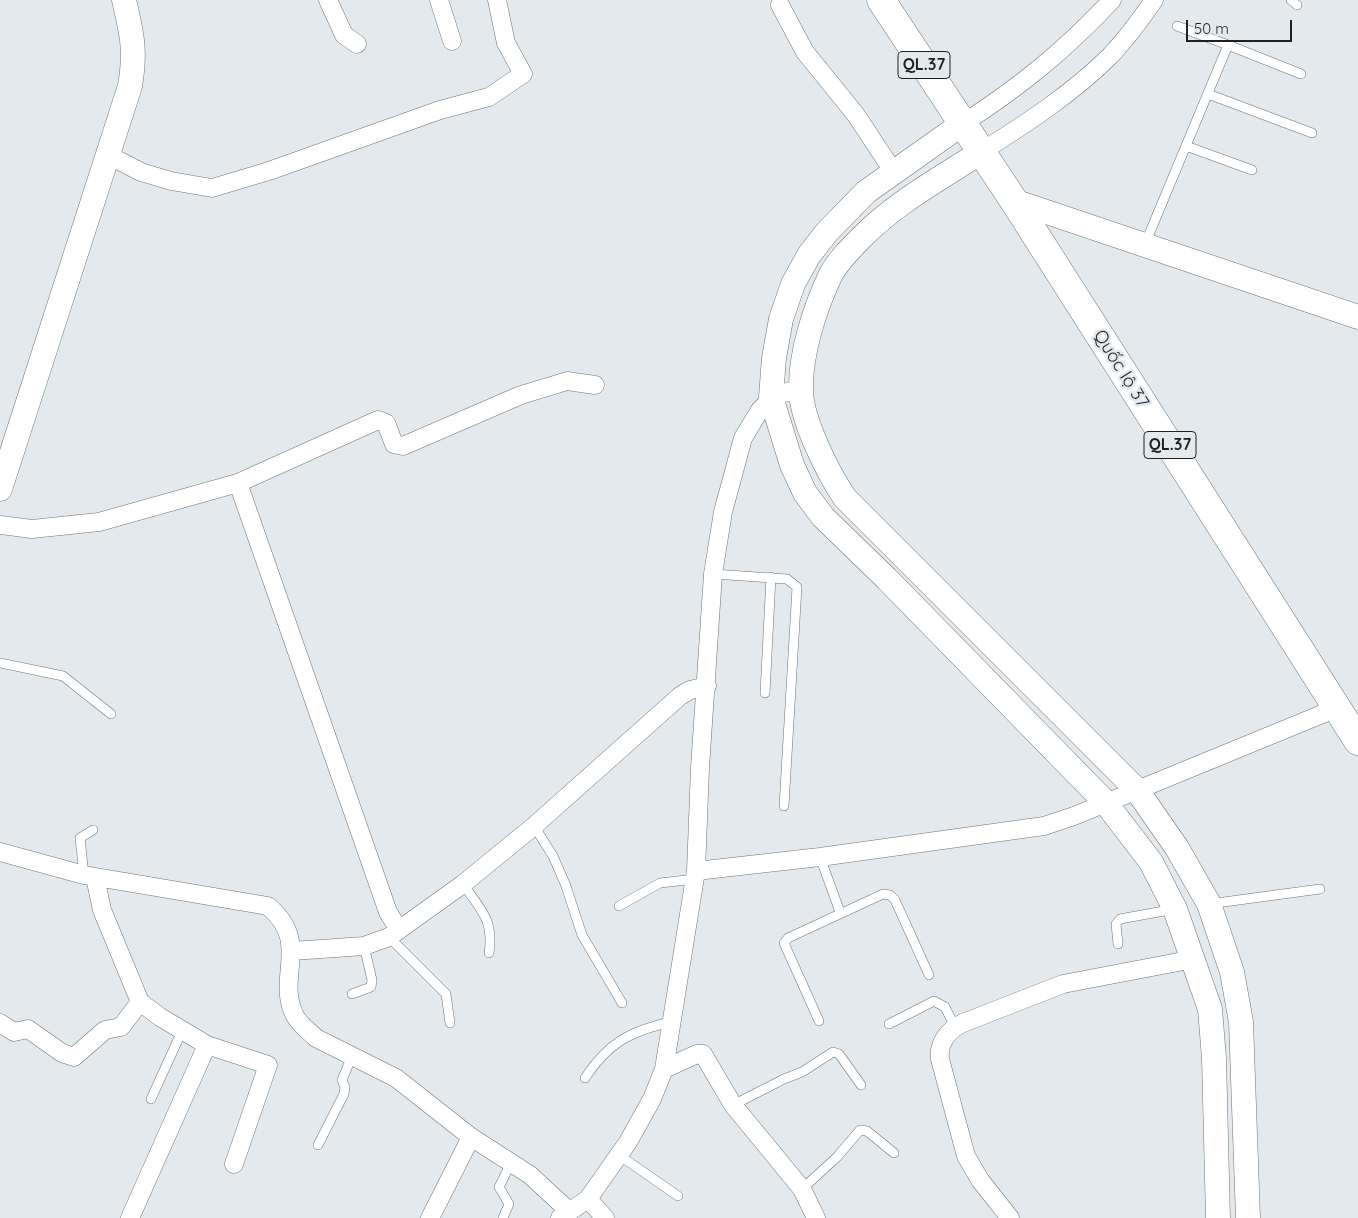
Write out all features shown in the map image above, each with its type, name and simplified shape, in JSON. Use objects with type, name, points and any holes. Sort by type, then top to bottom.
[{"type":"highway","name":"Quốc lộ 37","points":[[881,0],[1014,201],[1358,741]]},
{"type":"main road","points":[[0,489],[130,86],[135,60],[133,38],[124,0]]},
{"type":"main road","points":[[972,139],[893,171],[853,204],[827,232],[793,284],[781,319],[777,343],[787,393],[792,465],[805,493],[823,517],[887,579],[1105,802],[1151,862],[1175,909],[1210,1009],[1214,1058],[1218,1218]]},
{"type":"main road","points":[[787,393],[831,275],[846,254],[879,222],[924,189],[972,139]]},
{"type":"main road","points":[[1014,201],[1358,317]]},
{"type":"main road","points":[[787,393],[810,428],[830,477],[845,498],[1136,789],[1177,848],[1209,904],[1232,972],[1240,1022],[1248,1218]]},
{"type":"street","points":[[328,0],[344,35],[357,44]]},
{"type":"street","points":[[439,0],[452,41]]},
{"type":"street","points":[[108,156],[156,177],[212,188],[269,171],[440,110],[489,97],[523,74],[506,43],[497,0]]},
{"type":"street","points":[[972,139],[996,102],[1051,61],[1112,0]]},
{"type":"street","points":[[972,139],[1025,124],[1088,77],[1126,39],[1154,0]]},
{"type":"street","points":[[780,5],[791,29],[805,52],[856,115],[893,171]]},
{"type":"street","points":[[0,525],[32,528],[99,522],[238,483],[378,420],[386,422],[394,444],[403,446],[521,395],[567,381],[595,385]]},
{"type":"street","points":[[0,852],[90,876],[268,906],[278,915],[289,936],[292,951],[289,984],[294,1013],[298,1021],[316,1038],[396,1078],[471,1137],[540,1183],[564,1215],[588,1199],[619,1155],[652,1099],[664,1069],[695,875],[713,574],[723,512],[743,438],[787,393]]},
{"type":"street","points":[[238,483],[394,933]]},
{"type":"street","points":[[292,951],[364,946],[394,933],[463,884],[534,826],[680,696],[690,690],[707,686]]},
{"type":"street","points":[[695,875],[1044,826],[1337,708]]},
{"type":"street","points":[[90,876],[140,1002],[182,1031],[207,1045],[268,1065],[234,1164]]},
{"type":"street","points":[[1010,1218],[980,1180],[966,1156],[939,1052],[949,1031],[955,1026],[1063,984],[1194,959]]},
{"type":"street","points":[[0,1023],[14,1032],[28,1029],[67,1056],[74,1057],[106,1030],[120,1027],[126,1022],[140,1002]]},
{"type":"street","points":[[130,1218],[207,1045]]},
{"type":"street","points":[[664,1069],[697,1054],[703,1054],[733,1105],[802,1189],[816,1218]]},
{"type":"street","points":[[430,1218],[471,1137]]},
{"type":"street","points":[[588,1199],[605,1218]]},
{"type":"lane","points":[[1177,26],[1301,74]]},
{"type":"lane","points":[[1144,246],[1228,45]]},
{"type":"lane","points":[[1208,94],[1312,133]]},
{"type":"lane","points":[[1186,146],[1252,170]]},
{"type":"lane","points":[[713,574],[771,577],[793,582],[797,587],[784,806]]},
{"type":"lane","points":[[765,693],[771,577]]},
{"type":"lane","points":[[0,663],[63,676],[111,714]]},
{"type":"lane","points":[[534,826],[553,856],[582,935],[622,1003]]},
{"type":"lane","points":[[90,876],[80,838],[93,830]]},
{"type":"lane","points":[[820,858],[840,912]]},
{"type":"lane","points":[[618,906],[660,883],[695,875]]},
{"type":"lane","points":[[463,884],[488,921],[491,938],[489,953]]},
{"type":"lane","points":[[1209,904],[1320,889]]},
{"type":"lane","points":[[819,1021],[784,943],[788,938],[840,912],[883,894],[890,895],[895,900],[929,974]]},
{"type":"lane","points":[[1118,944],[1116,924],[1120,919],[1175,909]]},
{"type":"lane","points":[[394,933],[446,994],[450,1022]]},
{"type":"lane","points":[[352,994],[372,987],[364,946]]},
{"type":"lane","points":[[889,1024],[934,1001],[940,1003],[945,1008],[955,1026]]},
{"type":"lane","points":[[585,1078],[598,1059],[631,1034],[642,1028],[671,1022]]},
{"type":"lane","points":[[151,1099],[182,1031]]},
{"type":"lane","points":[[733,1105],[802,1072],[833,1052],[839,1054],[861,1085]]},
{"type":"lane","points":[[318,1145],[344,1094],[345,1086],[342,1080],[352,1056]]},
{"type":"lane","points":[[802,1189],[836,1157],[860,1130],[867,1132],[894,1153]]},
{"type":"lane","points":[[619,1155],[678,1196]]},
{"type":"lane","points":[[503,1218],[509,1204],[499,1187],[511,1164]]}]
